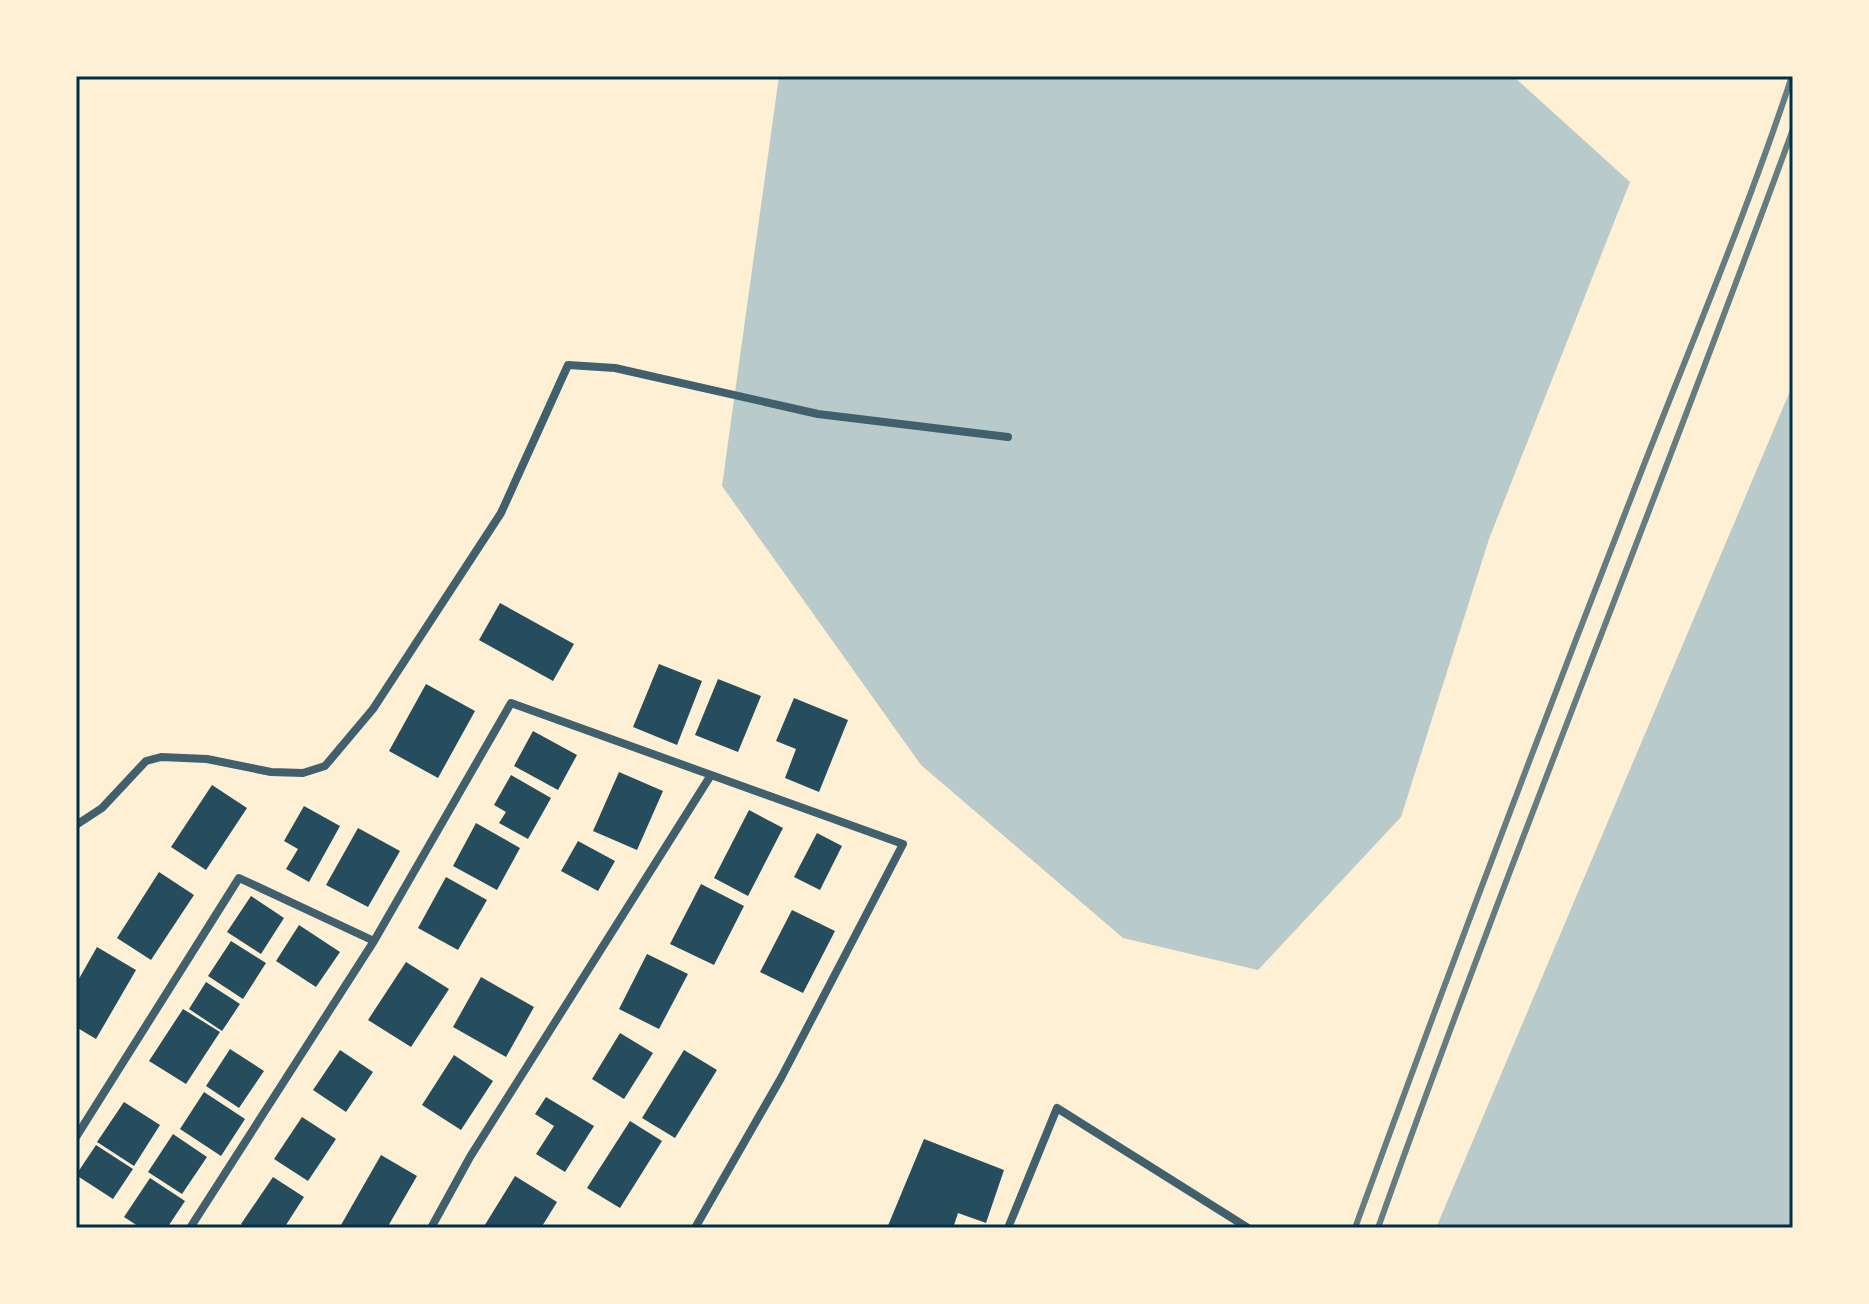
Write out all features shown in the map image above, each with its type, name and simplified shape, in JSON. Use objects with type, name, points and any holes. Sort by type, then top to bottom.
[{"type":"street","points":[[76,825],[102,808],[146,761],[161,757],[207,759],[271,772],[303,773],[325,766],[373,709],[501,513],[568,365],[615,368],[818,414],[1008,437]]},
{"type":"street","points":[[190,1228],[374,941],[511,703],[903,844],[781,1078],[695,1228]]},
{"type":"street","points":[[431,1228],[470,1157],[711,775]]},
{"type":"street","points":[[76,1137],[239,878],[374,941]]},
{"type":"street","points":[[1008,1228],[1057,1108],[1248,1228]]},
{"type":"shaded area","points":[[779,76],[1513,76],[1630,182],[1489,539],[1401,817],[1258,970],[1123,938],[921,765],[722,486]]},
{"type":"shaded area","points":[[1793,384],[1793,1228],[1436,1228]]},
{"type":"building","points":[[500,603],[574,644],[553,681],[479,640]]},
{"type":"building","points":[[659,664],[702,681],[677,745],[633,727]]},
{"type":"building","points":[[718,679],[761,696],[738,752],[695,735]]},
{"type":"building","points":[[426,684],[475,711],[438,778],[389,751]]},
{"type":"building","points":[[794,698],[848,720],[819,792],[785,778],[796,749],[776,741]]},
{"type":"building","points":[[533,731],[577,755],[558,790],[514,766]]},
{"type":"building","points":[[619,772],[663,791],[637,850],[593,831]]},
{"type":"building","points":[[511,775],[551,798],[528,839],[499,823],[506,812],[494,805]]},
{"type":"building","points":[[212,785],[247,808],[206,870],[171,847]]},
{"type":"building","points":[[304,806],[340,826],[309,882],[286,869],[298,849],[284,841]]},
{"type":"building","points":[[749,810],[783,828],[748,896],[714,878]]},
{"type":"building","points":[[476,823],[520,848],[497,890],[453,866]]},
{"type":"building","points":[[358,828],[400,851],[368,907],[326,885]]},
{"type":"building","points":[[817,833],[842,846],[820,890],[794,877]]},
{"type":"building","points":[[578,841],[615,861],[598,891],[561,871]]},
{"type":"building","points":[[159,872],[194,895],[151,960],[117,938]]},
{"type":"building","points":[[446,877],[487,900],[458,950],[418,928]]},
{"type":"building","points":[[701,884],[744,906],[714,965],[670,944]]},
{"type":"building","points":[[251,896],[284,918],[261,954],[227,932]]},
{"type":"building","points":[[792,910],[835,931],[803,993],[760,972]]},
{"type":"building","points":[[299,925],[340,952],[316,987],[276,961]]},
{"type":"building","points":[[231,941],[266,963],[243,999],[208,976]]},
{"type":"building","points":[[97,947],[136,970],[96,1039],[76,1027],[76,984]]},
{"type":"building","points":[[647,954],[688,974],[659,1029],[619,1009]]},
{"type":"building","points":[[406,962],[449,989],[411,1047],[368,1020]]},
{"type":"building","points":[[481,977],[534,1007],[506,1057],[453,1027]]},
{"type":"building","points":[[206,982],[240,1004],[222,1031],[189,1009]]},
{"type":"building","points":[[183,1009],[220,1032],[186,1084],[149,1061]]},
{"type":"building","points":[[620,1033],[653,1053],[624,1099],[592,1079]]},
{"type":"building","points":[[230,1049],[264,1071],[239,1108],[206,1086]]},
{"type":"building","points":[[340,1050],[373,1072],[346,1112],[313,1090]]},
{"type":"building","points":[[684,1050],[717,1070],[675,1138],[642,1118]]},
{"type":"building","points":[[454,1055],[493,1081],[461,1130],[422,1105]]},
{"type":"building","points":[[204,1092],[245,1119],[221,1156],[180,1129]]},
{"type":"building","points":[[546,1097],[594,1126],[565,1172],[536,1154],[554,1126],[535,1114]]},
{"type":"building","points":[[124,1102],[160,1125],[134,1166],[97,1142]]},
{"type":"building","points":[[302,1117],[336,1139],[308,1181],[274,1159]]},
{"type":"building","points":[[630,1121],[662,1141],[620,1208],[587,1188]]},
{"type":"building","points":[[173,1134],[207,1157],[182,1194],[148,1172]]},
{"type":"building","points":[[924,1139],[1004,1170],[986,1223],[958,1213],[953,1228],[887,1228]]},
{"type":"building","points":[[96,1145],[133,1169],[113,1199],[76,1175]]},
{"type":"building","points":[[381,1155],[417,1176],[387,1228],[347,1228],[341,1225]]},
{"type":"building","points":[[515,1176],[557,1202],[541,1228],[483,1228]]},
{"type":"building","points":[[273,1177],[304,1197],[284,1228],[247,1228],[241,1224]]},
{"type":"building","points":[[150,1178],[185,1201],[167,1228],[141,1228],[124,1217]]},
{"type":"railway","points":[[1355,1228],[1525,771],[1735,235],[1792,76]]},
{"type":"railway","points":[[1378,1228],[1479,952],[1793,129]]}]
